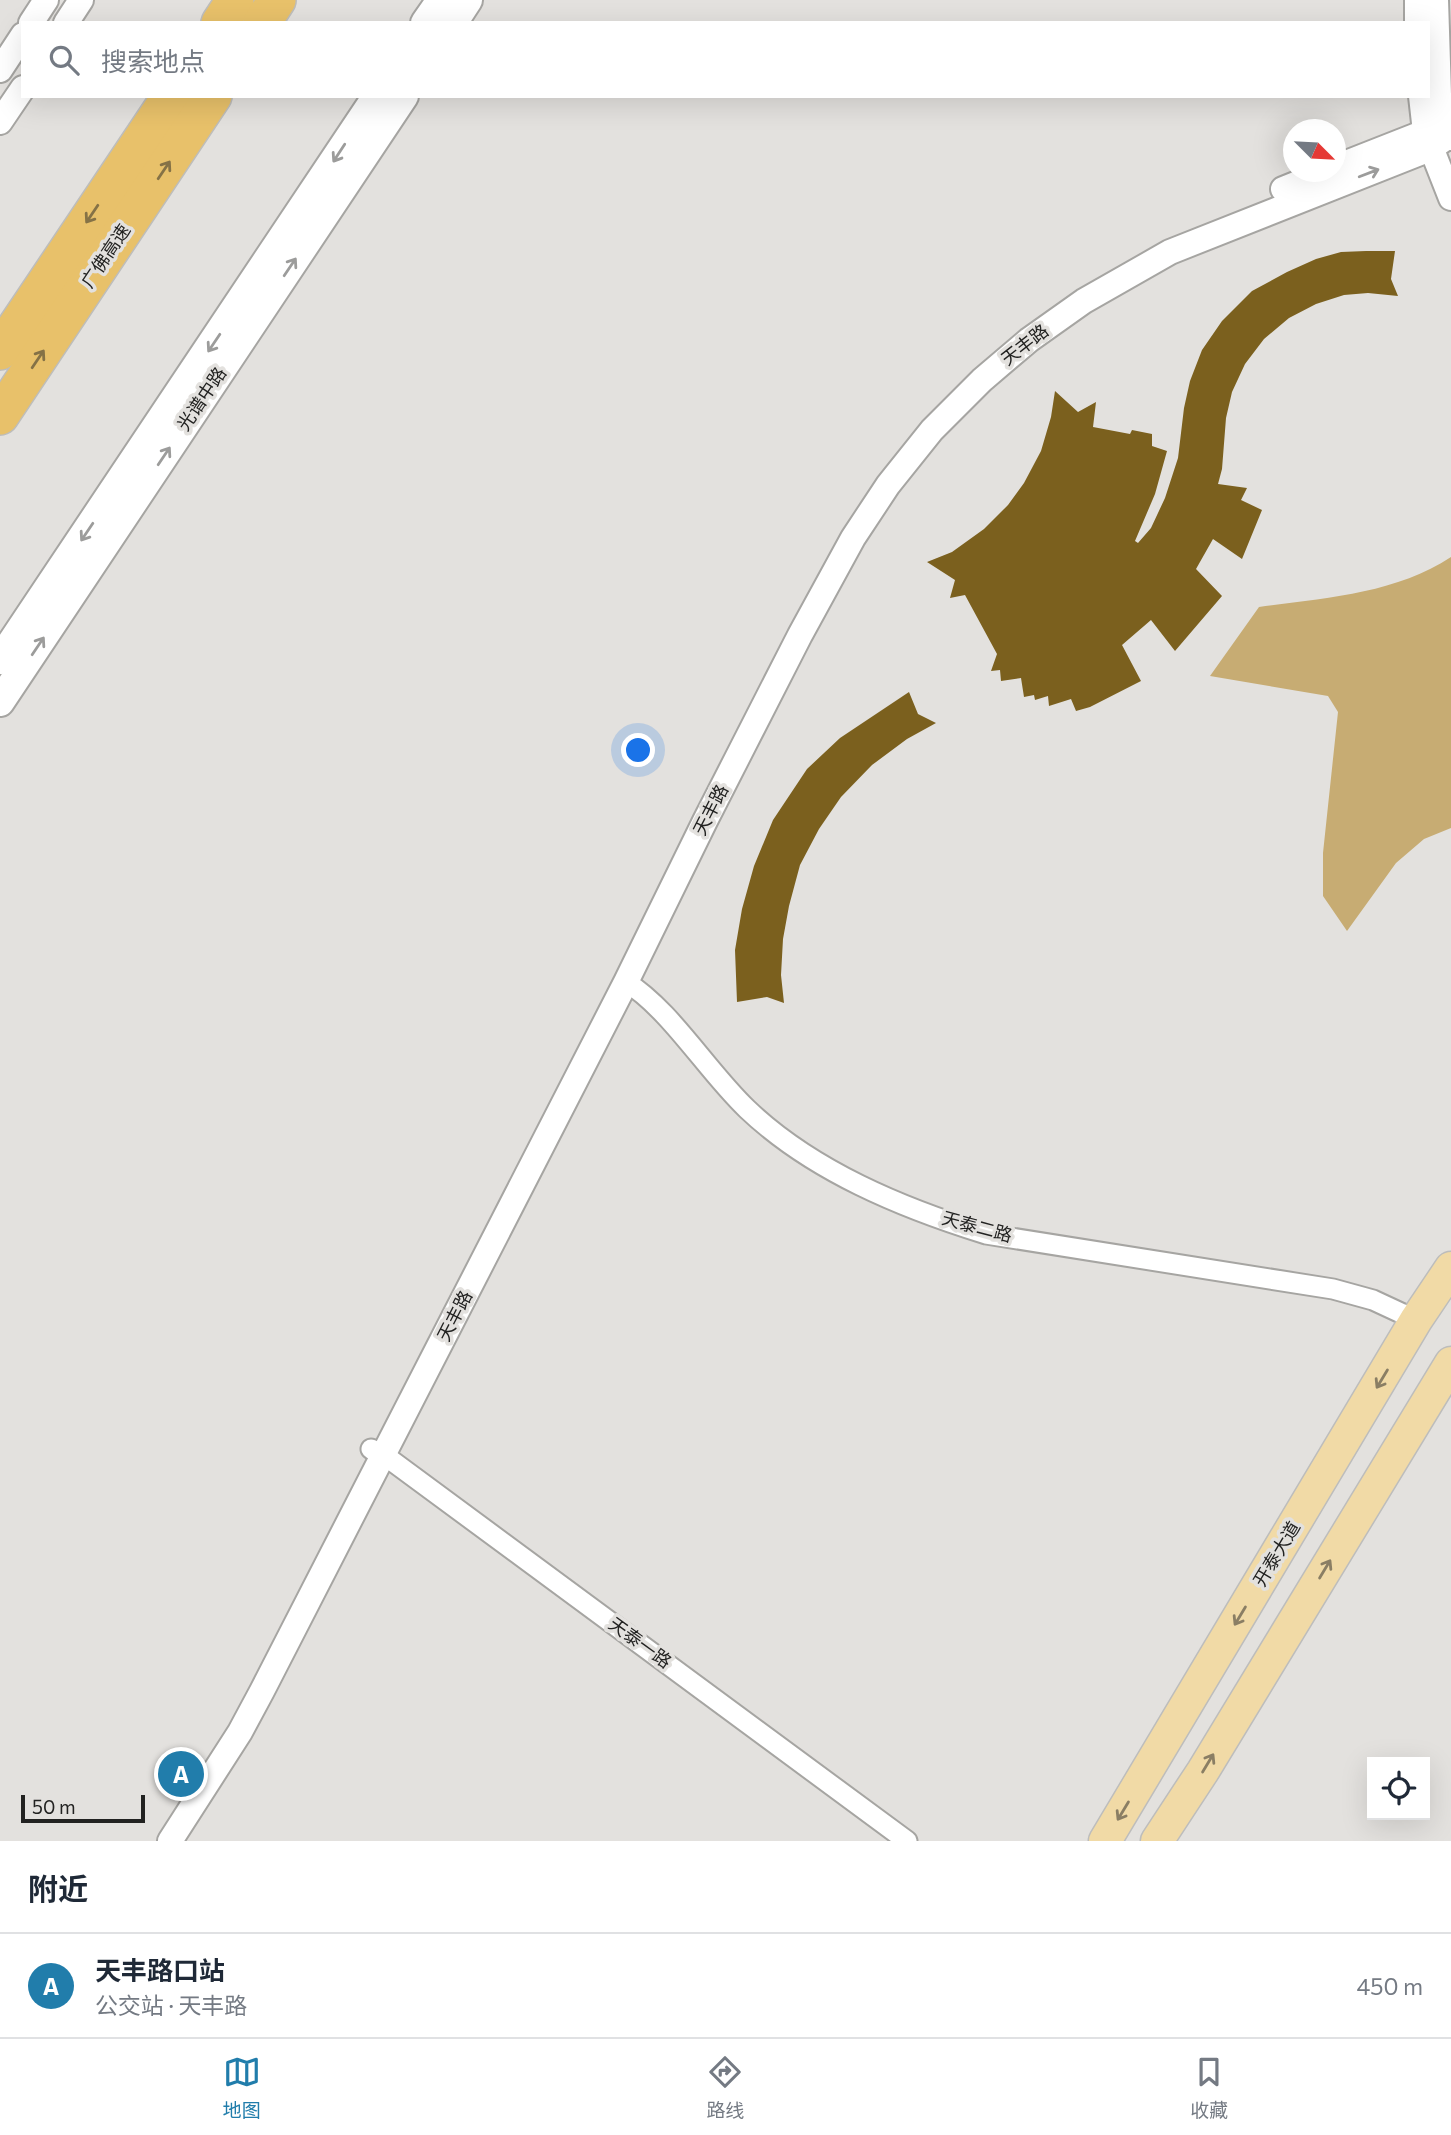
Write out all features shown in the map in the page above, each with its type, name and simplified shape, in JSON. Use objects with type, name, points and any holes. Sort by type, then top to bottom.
[{"type":"highway","points":[[221,21],[235,0]]},
{"type":"highway","points":[[263,21],[277,0]]},
{"type":"highway","name":"广佛高速","points":[[0,351],[170,98]]},
{"type":"highway","name":"广佛高速","points":[[0,416],[212,98]]},
{"type":"main road","points":[[426,21],[440,0]]},
{"type":"main road","points":[[454,21],[468,0]]},
{"type":"main road","name":"光谱中路","points":[[0,660],[376,98]]},
{"type":"main road","name":"光谱中路","points":[[0,702],[403,98]]},
{"type":"main road","name":"开泰大道","points":[[1105,1841],[1416,1320],[1451,1268]]},
{"type":"main road","points":[[1157,1841],[1203,1771],[1451,1363]]},
{"type":"street","points":[[32,21],[46,0]]},
{"type":"street","points":[[67,21],[81,0]]},
{"type":"street","points":[[1416,0],[1417,21]]},
{"type":"street","points":[[1436,0],[1439,138],[1451,198]]},
{"type":"street","points":[[0,70],[21,38]]},
{"type":"street","points":[[0,122],[21,91]]},
{"type":"street","points":[[1422,98],[1439,138]]},
{"type":"street","points":[[1346,164],[1439,138]]},
{"type":"street","name":"天丰路","points":[[170,1841],[240,1732],[378,1452],[620,979],[853,538],[888,485],[952,410],[1006,359],[1055,321],[1114,283],[1170,252],[1439,138]]},
{"type":"street","name":"天丰路","points":[[620,979],[716,772],[849,520],[908,438],[1007,341],[1077,287],[1126,257],[1173,234],[1300,182]]},
{"type":"street","name":"天泰二路","points":[[620,979],[645,994],[725,1087],[767,1127],[816,1161],[878,1193],[986,1234],[1333,1289],[1373,1300],[1416,1320]]},
{"type":"street","name":"天丰路","points":[[151,1841],[229,1720],[378,1452]]},
{"type":"street","name":"天泰一路","points":[[378,1452],[907,1841]]},
{"type":"shaded area","points":[[1451,557],[1451,828],[1424,839],[1396,863],[1347,931],[1323,896],[1323,853],[1338,712],[1328,696],[1210,676],[1259,607],[1383,587],[1407,579]]},
{"type":"building","points":[[1395,251],[1391,279],[1398,296],[1368,293],[1344,295],[1316,304],[1289,318],[1264,339],[1245,364],[1232,392],[1218,484],[1247,488],[1241,500],[1262,510],[1242,559],[1213,539],[1196,569],[1222,596],[1175,651],[1151,620],[1122,645],[1141,681],[1090,707],[1076,711],[1071,699],[1049,706],[1048,696],[1035,700],[1034,695],[1024,697],[1021,678],[1001,681],[1000,670],[991,671],[997,654],[965,595],[950,598],[955,580],[927,562],[952,552],[984,529],[1008,505],[1024,483],[1041,451],[1055,391],[1078,412],[1096,402],[1093,427],[1130,434],[1132,430],[1152,434],[1152,446],[1167,451],[1155,494],[1135,541],[1138,543],[1151,528],[1165,498],[1178,458],[1190,381],[1202,350],[1222,321],[1252,291],[1287,272],[1316,259],[1341,252]]},
{"type":"building","points":[[909,692],[918,714],[936,723],[907,739],[872,765],[841,797],[819,829],[800,865],[783,939],[781,975],[784,1003],[767,997],[737,1002],[735,950],[742,909],[754,866],[773,820],[807,769],[840,738]]},
{"type":"place","name":"天丰路口站","points":[[181,1774]]}]
